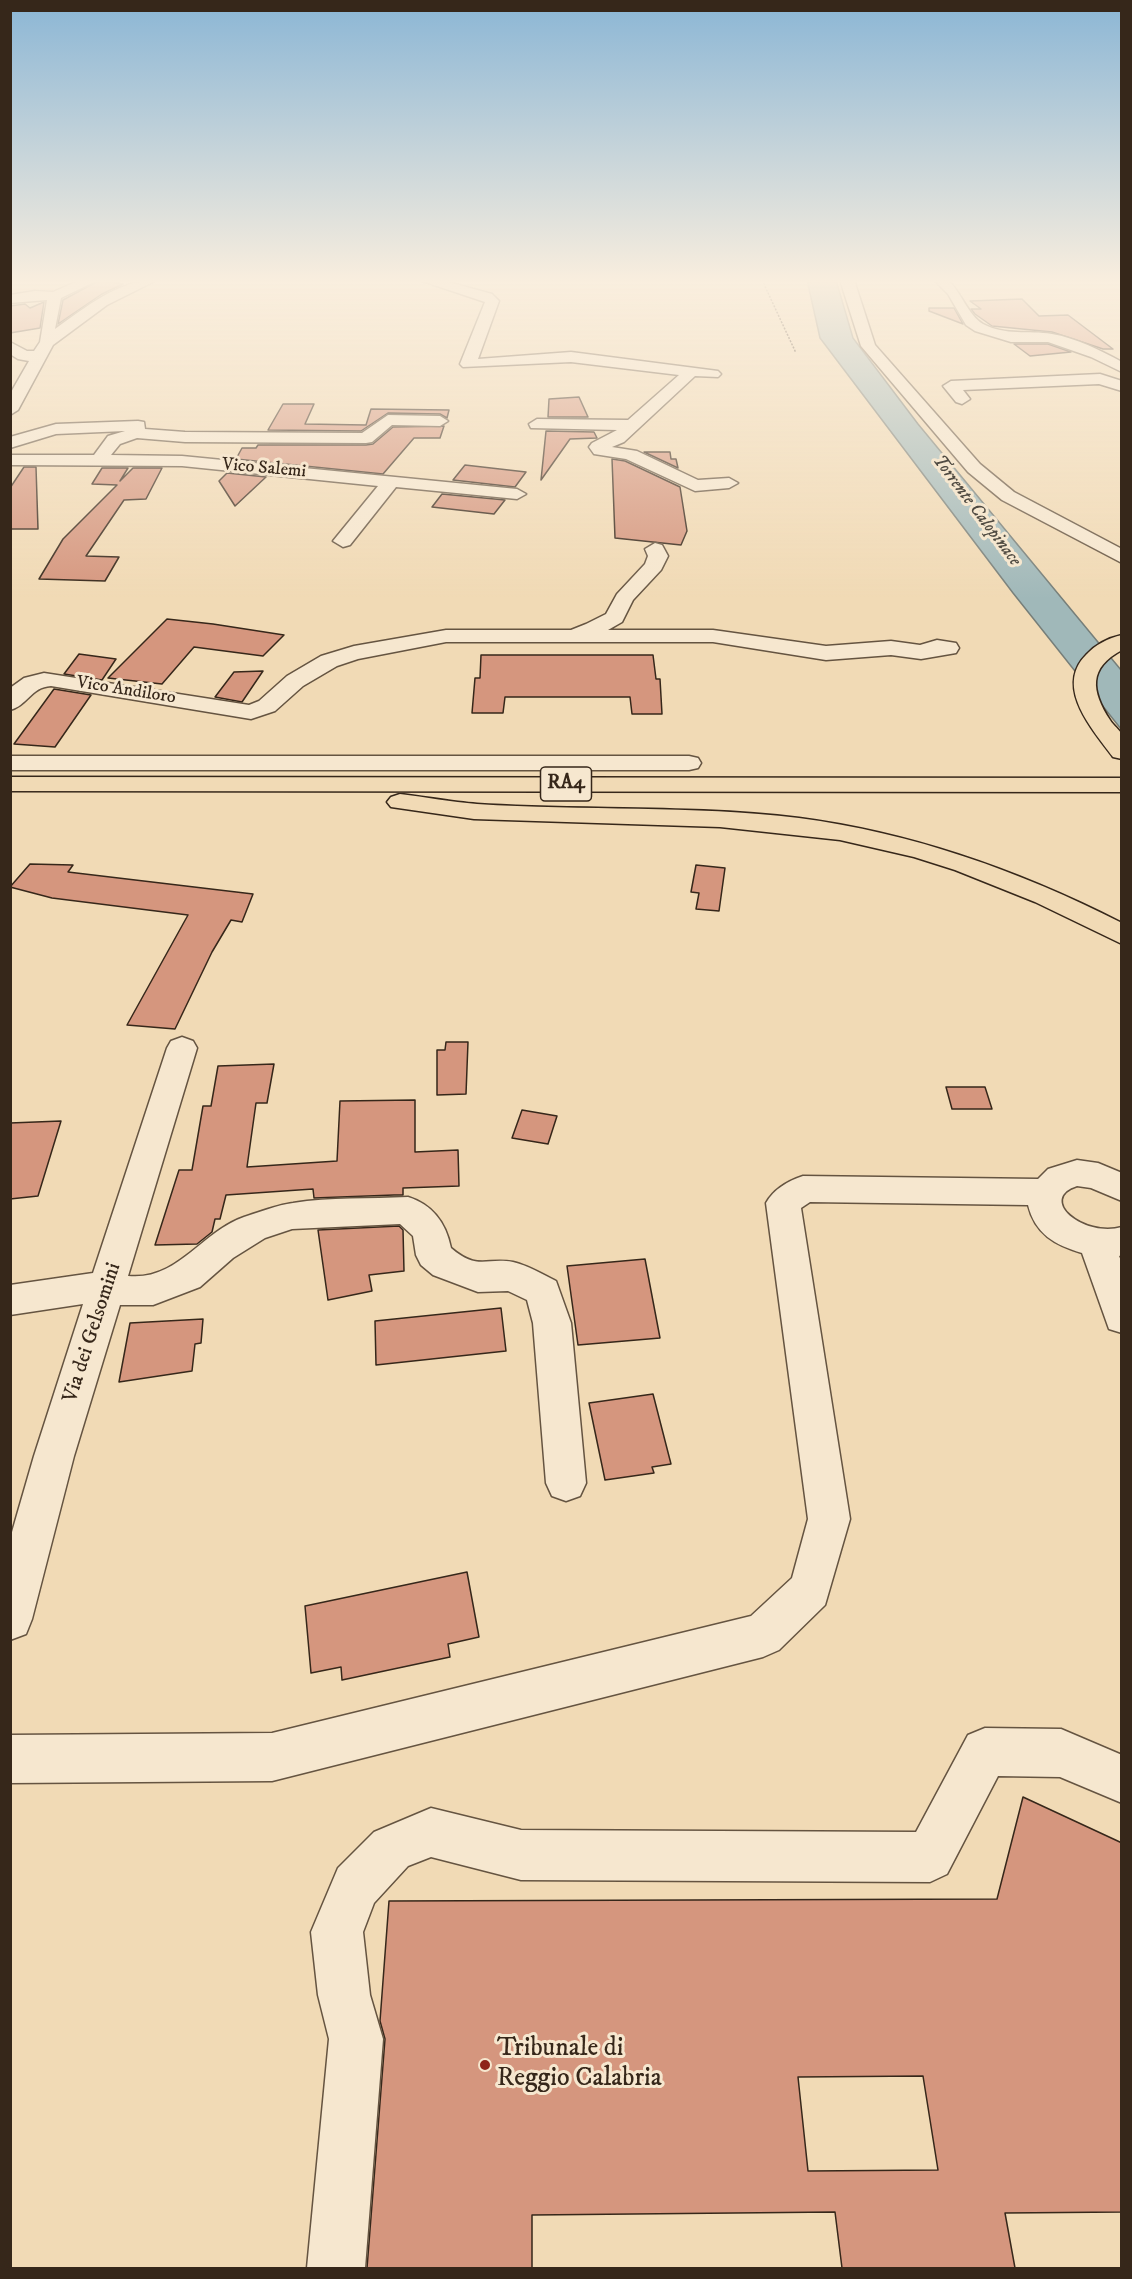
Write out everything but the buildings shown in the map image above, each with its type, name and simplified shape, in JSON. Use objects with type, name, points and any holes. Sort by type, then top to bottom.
[{"type":"highway","points":[[1116,644],[1087,667],[1083,688],[1089,707],[1122,752]]},
{"type":"highway","name":"RA4","points":[[10,784],[1122,785]]},
{"type":"highway","name":"RA4","points":[[10,802],[1122,802]]},
{"type":"highway","points":[[398,802],[483,812],[686,818],[787,825],[866,837],[948,859],[1013,883],[1079,912],[1122,936]]},
{"type":"street","points":[[10,410],[23,386]]},
{"type":"street","points":[[675,386],[618,438],[597,448],[631,454],[695,486],[729,483]]},
{"type":"street","points":[[903,386],[974,468],[1008,496],[1122,556]]},
{"type":"street","points":[[951,386],[962,399]]},
{"type":"street","points":[[99,460],[114,440],[136,433],[185,437],[366,438],[387,420],[440,422]]},
{"type":"street","points":[[537,424],[633,425]]},
{"type":"street","points":[[10,443],[22,437],[51,431],[105,426],[256,426]]},
{"type":"street","name":"Vico Salemi","points":[[10,460],[182,461],[517,494]]},
{"type":"street","points":[[343,541],[391,482]]},
{"type":"street","points":[[566,635],[593,629],[615,618],[624,598],[654,566],[658,556],[656,549]]},
{"type":"street","points":[[566,635],[713,636],[826,653],[891,648],[921,652],[937,647],[948,648]]},
{"type":"street","name":"Vico Andiloro","points":[[10,703],[23,687],[32,681],[51,679],[250,712],[267,706],[310,671],[354,653],[446,636],[566,635]]},
{"type":"street","points":[[10,763],[689,763]]},
{"type":"street","name":"Via dei Gelsomini","points":[[10,1619],[54,1456],[182,1048]]},
{"type":"street","points":[[1122,1188],[1092,1174],[1076,1173],[1052,1182],[1045,1192],[1044,1204],[1049,1216],[1060,1229],[1075,1238],[1109,1242],[1122,1318]]},
{"type":"street","points":[[10,1759],[272,1757],[763,1635],[810,1590],[829,1519],[783,1203],[803,1188],[1045,1192]]},
{"type":"street","points":[[10,1300],[76,1290],[108,1289],[137,1292],[169,1285],[187,1277],[220,1248],[253,1228],[292,1216],[408,1210],[430,1230],[434,1255],[446,1265],[478,1278],[511,1276],[543,1291],[552,1323],[566,1483]]},
{"type":"street","points":[[336,2268],[356,2039],[344,1995],[337,1932],[356,1886],[392,1849],[431,1832],[521,1856],[930,1857],[985,1752],[1061,1753],[1122,1779]]},
{"type":"water","name":"Torrente Calopinace","points":[[857,386],[890,386],[1121,670],[1121,729],[1013,593]]},
{"type":"place","name":"Tribunale di Reggio Calabria","points":[[485,2065]]}]
